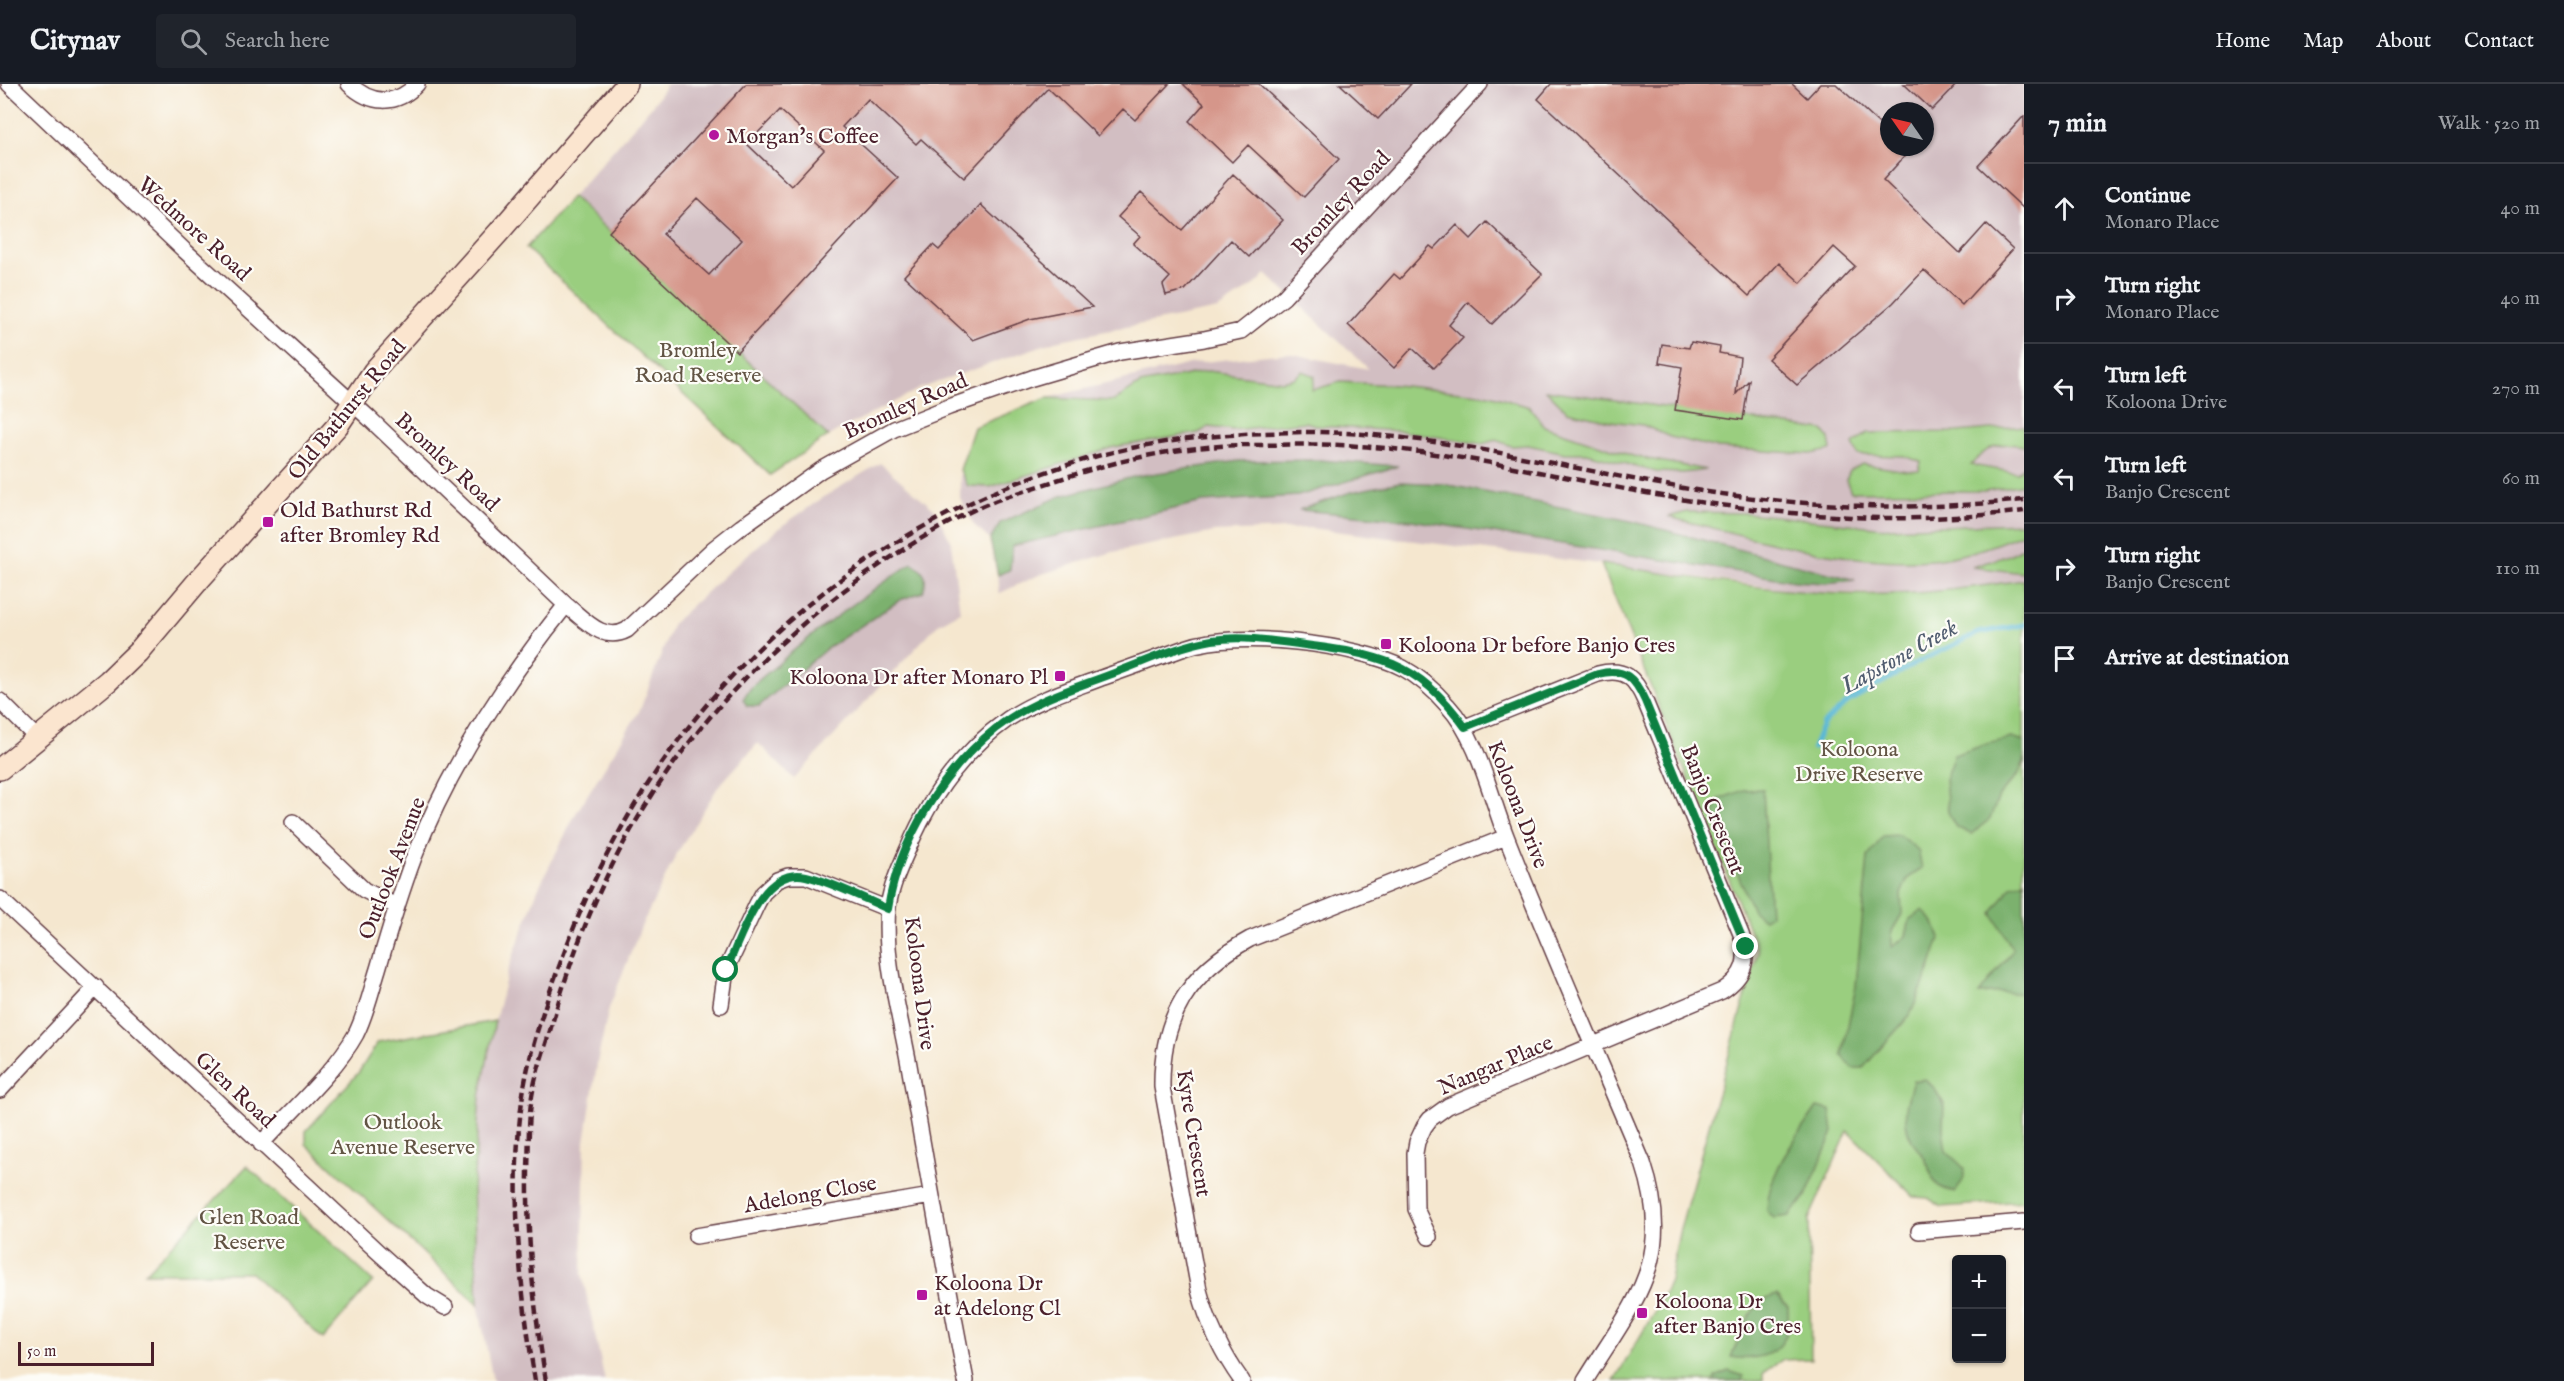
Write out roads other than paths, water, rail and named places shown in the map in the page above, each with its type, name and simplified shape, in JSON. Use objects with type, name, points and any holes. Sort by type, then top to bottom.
[{"type":"main road","name":"Old Bathurst Road","points":[[0,769],[108,681],[132,658],[338,425],[374,371],[499,232],[627,84]]},
{"type":"street","name":"Wedmore Road","points":[[9,84],[186,251],[352,402]]},
{"type":"street","points":[[349,84],[363,95],[379,101],[399,98],[417,84]]},
{"type":"street","name":"Bromley Road","points":[[352,402],[566,604],[601,632],[612,635],[622,633],[741,526],[803,482],[894,429],[948,407],[1032,378],[1120,352],[1241,331],[1284,297],[1480,84]]},
{"type":"street","name":"Outlook Avenue","points":[[261,1144],[334,1063],[356,1033],[368,1001],[396,906],[423,836],[461,759],[514,675],[566,604]]},
{"type":"street","name":"Koloona Drive","points":[[966,1381],[931,1196],[889,951],[888,909],[897,874],[916,829],[932,800],[961,761],[988,735],[1020,712],[1058,693],[1199,643],[1231,639],[1265,640],[1373,656],[1417,677],[1445,702],[1465,727],[1506,837],[1643,1163],[1654,1204],[1656,1224],[1654,1245],[1644,1285],[1586,1381]]},
{"type":"street","name":"Banjo Crescent","points":[[1465,727],[1598,674],[1614,671],[1627,675],[1640,689],[1741,934],[1746,947],[1745,962],[1737,979],[1729,986],[1593,1046]]},
{"type":"street","points":[[0,701],[38,739]]},
{"type":"street","points":[[293,822],[364,890],[396,906]]},
{"type":"street","name":"Kyre Crescent","points":[[1242,1381],[1221,1349],[1206,1319],[1199,1290],[1162,1087],[1162,1063],[1173,1017],[1197,977],[1224,953],[1250,939],[1506,837]]},
{"type":"street","points":[[721,1005],[726,970],[757,904],[777,880],[788,876],[806,876],[888,909]]},
{"type":"street","name":"Glen Road","points":[[0,899],[261,1144],[417,1287],[445,1307]]},
{"type":"street","points":[[0,1090],[96,987]]},
{"type":"street","name":"Nangar Place","points":[[1429,1237],[1416,1209],[1415,1153],[1420,1135],[1430,1119],[1448,1106],[1593,1046]]},
{"type":"street","name":"Adelong Close","points":[[696,1236],[931,1196]]},
{"type":"street","points":[[1919,1230],[2024,1222]]},
{"type":"waterway","name":"Lapstone Creek","points":[[1813,748],[1823,724],[1849,701],[1918,662],[1978,633],[2024,625]]},
{"type":"railway","points":[[535,1381],[518,1237],[517,1165],[523,1094],[536,1035],[548,997],[569,940],[608,853],[656,772],[712,699],[776,633],[847,575],[925,526],[1010,485],[1101,455],[1151,444],[1227,435],[1303,432],[1399,437],[1494,452],[1636,480],[1768,500],[1853,506],[1939,506],[2024,500]]},
{"type":"railway","points":[[546,1381],[530,1250],[528,1170],[531,1105],[538,1069],[573,958],[598,896],[627,838],[660,783],[698,732],[741,683],[789,637],[842,592],[931,532],[987,504],[1103,466],[1173,451],[1244,445],[1340,445],[1411,451],[1451,456],[1686,500],[1812,515],[1940,518],[2024,511]]},
{"type":"place","name":"Morgan's Coffee","points":[[714,135]]},
{"type":"place","name":"Old Bathurst Rd after Bromley Rd","points":[[268,522]]},
{"type":"place","name":"Koloona Dr before Banjo Cres","points":[[1386,644]]},
{"type":"place","name":"Koloona Dr after Monaro Pl","points":[[1060,676]]},
{"type":"place","name":"Koloona Dr at Adelong Cl","points":[[922,1295]]},
{"type":"place","name":"Koloona Dr after Banjo Cres","points":[[1642,1313]]},
{"type":"park label","name":"Bromley Road Reserve","points":[[698,362]]},
{"type":"park label","name":"Koloona Drive Reserve","points":[[1859,760]]},
{"type":"park label","name":"Outlook Avenue Reserve","points":[[403,1134]]},
{"type":"park label","name":"Glen Road Reserve","points":[[249,1228]]}]
